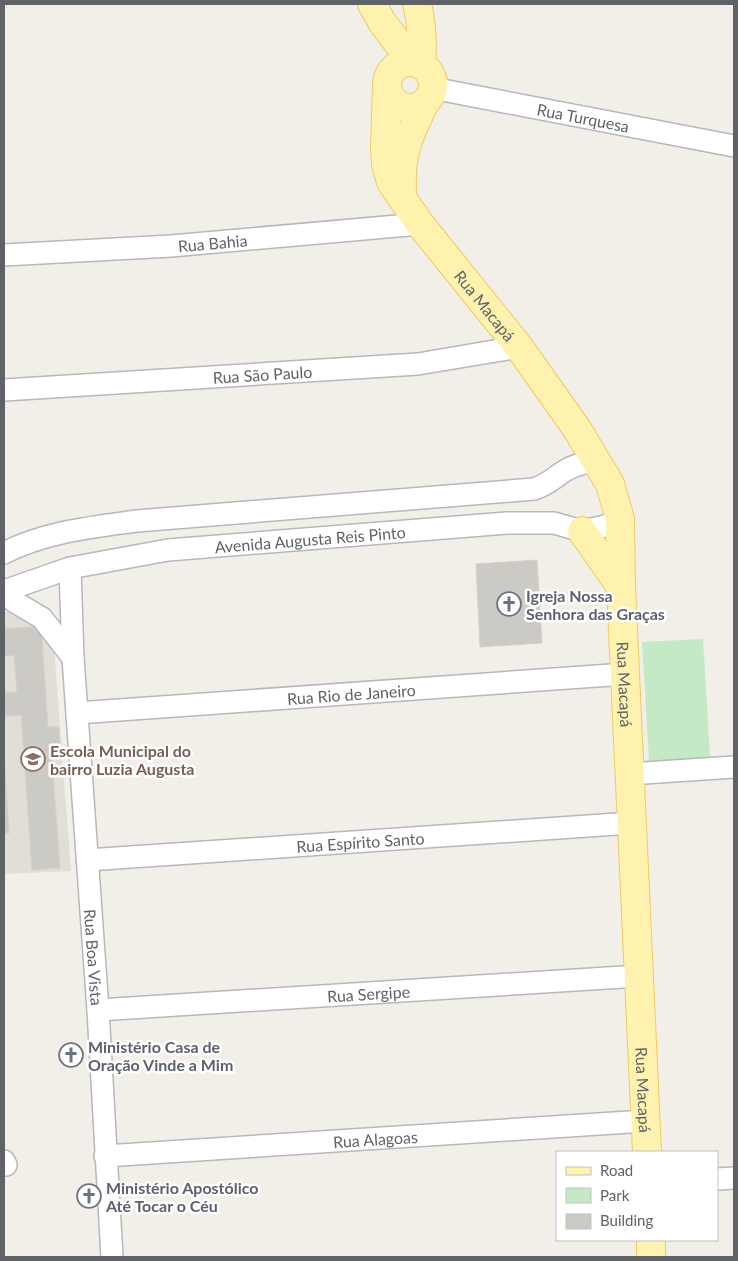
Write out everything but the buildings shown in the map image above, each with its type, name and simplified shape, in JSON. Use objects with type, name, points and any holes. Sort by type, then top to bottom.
[{"type":"main road","name":"Rua Macapá","points":[[416,4],[421,22],[423,44],[412,79],[385,148],[386,164],[391,182],[420,224],[519,347],[578,429],[610,484],[620,519],[621,587],[647,1151]]},
{"type":"main road","points":[[377,13],[412,79],[405,145],[401,163],[402,197]]},
{"type":"main road","points":[[582,531],[621,587]]},
{"type":"main road","points":[[651,1241],[651,1257]]},
{"type":"street","name":"Rua Turquesa","points":[[412,79],[734,146]]},
{"type":"street","name":"Rua Bahia","points":[[4,255],[171,246],[420,224]]},
{"type":"street","name":"Rua São Paulo","points":[[4,390],[418,364],[519,347]]},
{"type":"street","name":"Avenida Augusta Reis Pinto","points":[[4,553],[17,546],[72,530],[137,521],[534,489],[545,486],[576,465],[595,460]]},
{"type":"street","name":"Avenida Augusta Reis Pinto","points":[[4,592],[70,568],[168,550],[507,523],[554,523],[582,531],[605,526],[620,519]]},
{"type":"street","name":"Rua Boa Vista","points":[[70,568],[73,658],[98,1010],[112,1257]]},
{"type":"street","points":[[4,592],[15,602],[42,618],[73,658]]},
{"type":"street","name":"Rua Rio de Janeiro","points":[[77,714],[625,674]]},
{"type":"street","points":[[629,774],[734,767]]},
{"type":"street","name":"Rua Espírito Santo","points":[[87,860],[632,823]]},
{"type":"street","name":"Rua Sergipe","points":[[98,1010],[638,976]]},
{"type":"street","name":"Rua Alagoas","points":[[105,1156],[645,1121]]},
{"type":"street","points":[[718,1179],[734,1178]]},
{"type":"shaded area","name":"Escola Municipal do bairro Luzia Augusta","points":[[4,612],[14,612],[41,626],[54,647],[71,871],[4,874]]},
{"type":"green space","points":[[703,639],[710,757],[649,761],[642,642]]},
{"type":"place","name":"Igreja Nossa Senhora das Graças","points":[[509,604]]},
{"type":"place","name":"Escola Municipal do bairro Luzia Augusta","points":[[33,759]]},
{"type":"place","name":"Ministério Casa de Oração Vinde a Mim","points":[[71,1055]]},
{"type":"place","name":"Ministério Apostólico Até Tocar o Céu","points":[[89,1196]]}]
